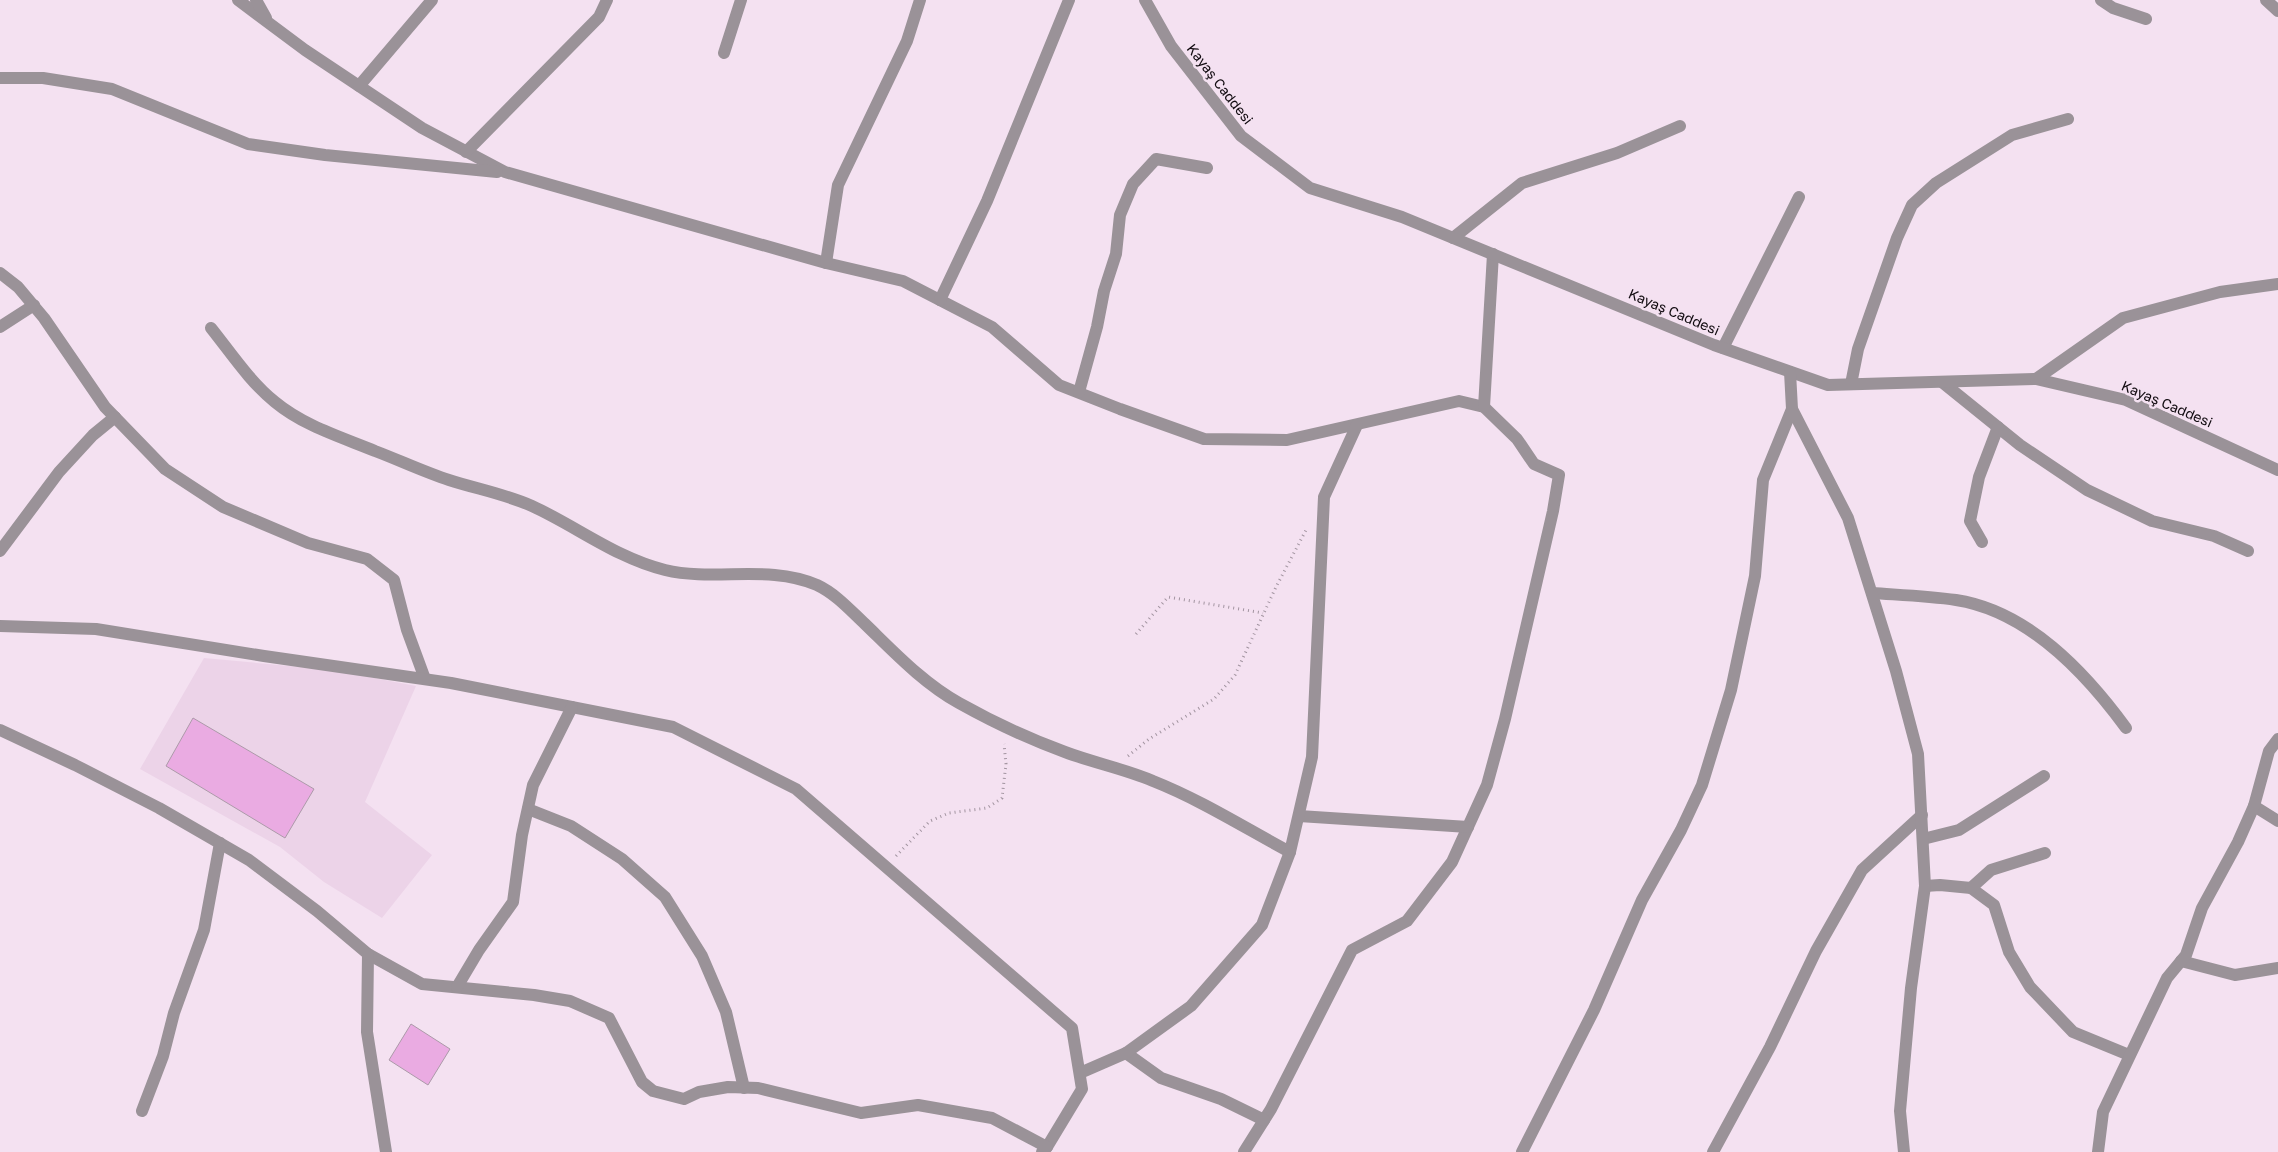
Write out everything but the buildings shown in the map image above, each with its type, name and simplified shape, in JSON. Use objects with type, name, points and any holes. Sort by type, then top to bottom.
[{"type":"street","points":[[238,0],[305,50],[422,128],[505,172]]},
{"type":"street","points":[[256,0],[268,23]]},
{"type":"street","points":[[359,86],[432,0]]},
{"type":"street","points":[[466,152],[599,17],[607,0]]},
{"type":"street","points":[[724,54],[741,0]]},
{"type":"street","points":[[826,263],[838,185],[907,41],[920,0]]},
{"type":"street","points":[[940,300],[987,201],[1069,0]]},
{"type":"street","name":"Kayaş Caddesi","points":[[1145,0],[1171,46],[1241,136],[1310,188],[1402,217],[1722,348],[1828,385],[2036,379],[2126,400],[2278,470]]},
{"type":"street","points":[[2101,0],[2113,8],[2146,19]]},
{"type":"street","points":[[2266,0],[2278,11]]},
{"type":"street","points":[[0,78],[43,78],[112,89],[248,144],[325,155],[505,172],[826,263],[903,281],[992,326],[1059,384],[1120,409],[1204,439],[1287,440],[1459,401],[1484,407],[1517,439],[1534,464],[1559,475],[1553,511],[1505,719],[1487,785],[1452,862],[1406,921],[1352,950],[1264,1120],[1244,1152]]},
{"type":"street","points":[[1852,384],[1858,348],[1897,238],[1912,205],[1936,183],[2012,134],[2068,118]]},
{"type":"street","points":[[1453,238],[1522,183],[1617,153],[1680,126]]},
{"type":"street","points":[[1079,392],[1097,328],[1104,291],[1116,254],[1120,215],[1133,184],[1156,159],[1207,168]]},
{"type":"street","points":[[1722,348],[1799,197]]},
{"type":"street","points":[[1484,407],[1493,254]]},
{"type":"street","points":[[0,273],[18,286],[34,305],[105,407],[165,469],[223,507],[308,543],[367,559],[394,580],[407,630],[425,679]]},
{"type":"street","points":[[2036,379],[2123,318],[2220,292],[2278,284]]},
{"type":"street","points":[[0,327],[34,305]]},
{"type":"street","points":[[211,328],[260,389],[283,408],[307,423],[447,480],[519,501],[615,551],[660,569],[693,575],[757,573],[800,580],[818,586],[836,596],[934,687],[956,702],[1002,726],[1066,753],[1115,766],[1155,781],[1195,800],[1290,852]]},
{"type":"street","points":[[1790,372],[1792,409],[1848,518],[1896,671],[1918,754],[1925,886],[1911,988],[1901,1101],[1904,1152]]},
{"type":"street","points":[[1942,382],[2020,445],[2087,490],[2152,520],[2214,536],[2248,551]]},
{"type":"street","points":[[1522,1152],[1594,1010],[1642,900],[1702,785],[1730,690],[1755,576],[1764,480],[1792,409]]},
{"type":"street","points":[[0,551],[59,472],[93,435],[114,417]]},
{"type":"street","points":[[1080,1073],[1126,1053],[1191,1006],[1262,926],[1290,852],[1312,757],[1324,497],[1357,425]]},
{"type":"street","points":[[1982,542],[1970,521],[1979,477],[1998,427]]},
{"type":"street","points":[[1872,593],[1957,600],[1997,612],[2032,632],[2085,676],[2126,728]]},
{"type":"street","points":[[0,626],[96,629],[425,679],[673,727],[796,789],[1072,1028],[1082,1089],[1045,1150],[992,1118],[918,1105],[861,1112],[758,1088],[728,1087],[699,1092],[684,1099],[653,1091],[642,1082],[609,1018],[570,1001],[534,995],[422,984],[368,954],[317,911],[257,866],[220,843],[159,808],[83,769],[0,730]]},
{"type":"street","points":[[457,987],[479,950],[514,902],[533,785],[572,706]]},
{"type":"street","points":[[2098,1152],[2103,1112],[2167,978],[2181,962],[2194,935],[2202,908],[2238,842],[2254,806],[2269,751],[2278,739]]},
{"type":"street","points":[[1923,839],[1959,830],[2044,776]]},
{"type":"street","points":[[2254,806],[2278,821]]},
{"type":"street","points":[[528,809],[571,826],[622,859],[665,897],[702,956],[726,1012],[744,1088]]},
{"type":"street","points":[[1713,1152],[1770,1047],[1816,951],[1862,870],[1922,815]]},
{"type":"street","points":[[1299,816],[1468,827]]},
{"type":"street","points":[[142,1111],[163,1056],[174,1012],[204,930],[220,843]]},
{"type":"street","points":[[1971,888],[1991,870],[2045,853]]},
{"type":"street","points":[[1925,886],[1940,885],[1971,888],[1994,905],[2008,952],[2030,987],[2073,1032],[2129,1055]]},
{"type":"street","points":[[368,954],[367,1032],[386,1152]]},
{"type":"street","points":[[2181,962],[2235,974],[2278,968]]},
{"type":"street","points":[[1126,1053],[1161,1078],[1221,1099],[1264,1120]]},
{"type":"path","points":[[1115,766],[1149,739],[1214,699],[1235,674],[1263,613],[1311,521]]},
{"type":"path","points":[[1136,634],[1168,597],[1263,613]]},
{"type":"path","points":[[886,866],[930,821],[949,813],[987,808],[1002,798],[1006,764],[1002,726]]},
{"type":"shaded area","points":[[204,658],[333,670],[416,686],[365,802],[432,855],[382,918],[324,882],[280,847],[140,769]]}]
